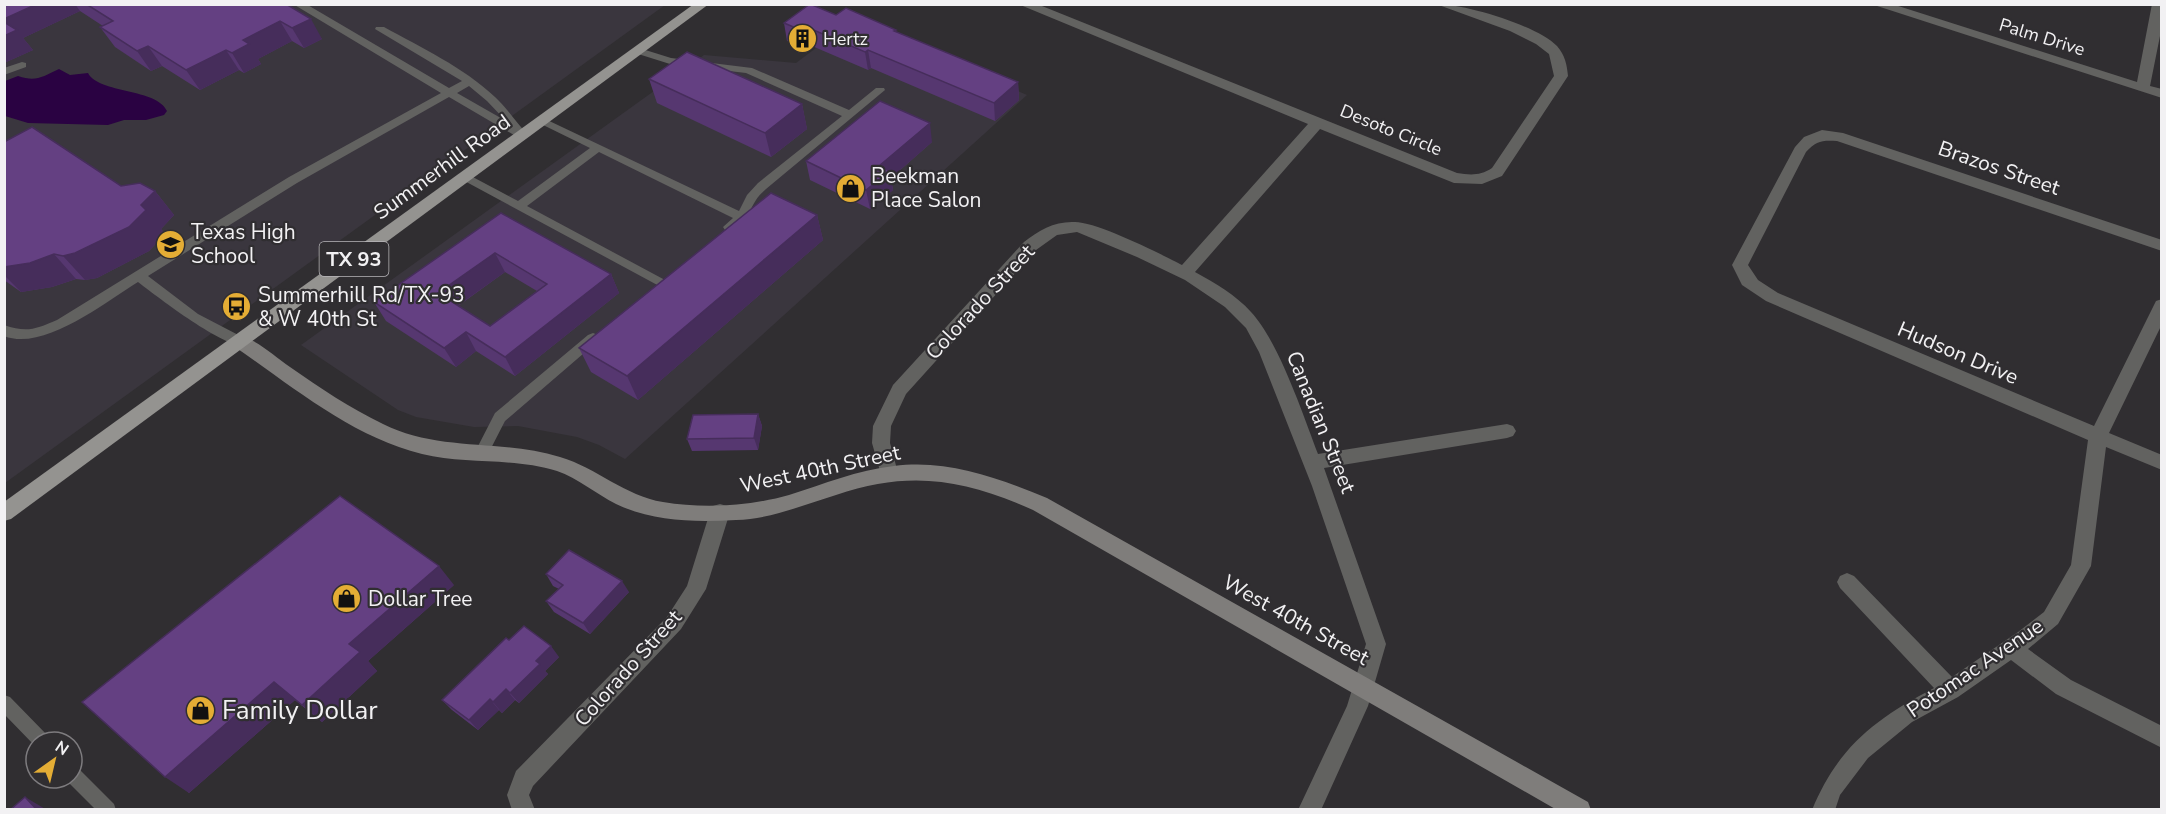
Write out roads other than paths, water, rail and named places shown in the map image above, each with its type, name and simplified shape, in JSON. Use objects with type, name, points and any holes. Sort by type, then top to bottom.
[{"type":"main road","name":"Summerhill Road","points":[[4,513],[703,4]]},
{"type":"street","name":"Desoto Circle","points":[[1024,4],[1454,178],[1476,181],[1489,178],[1497,172],[1561,76],[1560,61],[1551,47],[1536,37],[1442,4]]},
{"type":"street","name":"Palm Drive","points":[[1877,4],[2162,94]]},
{"type":"street","points":[[2143,88],[2159,4]]},
{"type":"street","points":[[1184,274],[1318,122]]},
{"type":"street","name":"Brazos Street","points":[[1743,275],[1740,265],[1800,150],[1809,140],[1822,135],[1838,136],[1900,156],[2162,246]]},
{"type":"street","name":"Colorado Street","points":[[889,473],[881,443],[882,426],[899,390],[1030,246],[1045,234],[1060,227],[1077,228],[1184,274]]},
{"type":"street","name":"Canadian Street","points":[[1184,274],[1222,295],[1246,317],[1264,347],[1314,462],[1376,644],[1373,663],[1365,686],[1309,810]]},
{"type":"street","name":"Hudson Drive","points":[[1743,275],[1755,288],[1772,297],[2162,463]]},
{"type":"street","name":"Potomac Avenue","points":[[1823,810],[1832,788],[1860,750],[1904,715],[1950,690],[2025,639],[2051,618],[2081,566],[2098,437],[2162,305]]},
{"type":"street","name":"West 40th Street","points":[[241,342],[383,434],[424,447],[518,455],[562,465],[626,499],[650,508],[679,513],[720,512],[765,507],[889,473],[938,471],[967,476],[1001,486],[1040,504],[1365,686],[1580,810]]},
{"type":"street","points":[[1314,462],[1507,431]]},
{"type":"street","name":"Colorado Street","points":[[524,810],[518,795],[524,779],[674,623],[696,589],[720,512]]},
{"type":"street","points":[[1847,582],[1950,690]]},
{"type":"street","points":[[2011,647],[2052,681],[2162,738]]},
{"type":"lane","points":[[298,4],[523,136]]},
{"type":"lane","points":[[317,4],[320,18]]},
{"type":"lane","points":[[380,29],[470,81],[506,111],[523,136]]},
{"type":"lane","points":[[639,51],[670,61],[748,70],[850,115]]},
{"type":"lane","points":[[4,72],[22,65]]},
{"type":"lane","points":[[4,330],[18,335],[46,330],[292,180],[470,81]]},
{"type":"lane","points":[[717,237],[742,217],[751,198],[762,186],[880,90]]},
{"type":"lane","points":[[543,122],[742,217]]},
{"type":"lane","points":[[519,206],[599,147]]},
{"type":"lane","points":[[465,178],[660,283]]},
{"type":"lane","points":[[138,275],[200,320],[241,342]]},
{"type":"lane","points":[[482,452],[496,423],[508,410],[606,328]]},
{"type":"lane","points":[[4,702],[31,730]]},
{"type":"lane","points":[[84,786],[108,810]]},
{"type":"place","name":"Hertz","points":[[802,39]]},
{"type":"place","name":"Beekman Place Salon","points":[[850,188]]},
{"type":"place","name":"Texas High School","points":[[170,244]]},
{"type":"place","name":"Summerhill Rd/TX-93 & W 40th St","points":[[237,307]]},
{"type":"place","name":"Dollar Tree","points":[[347,599]]},
{"type":"place","name":"Family Dollar","points":[[201,710]]}]
